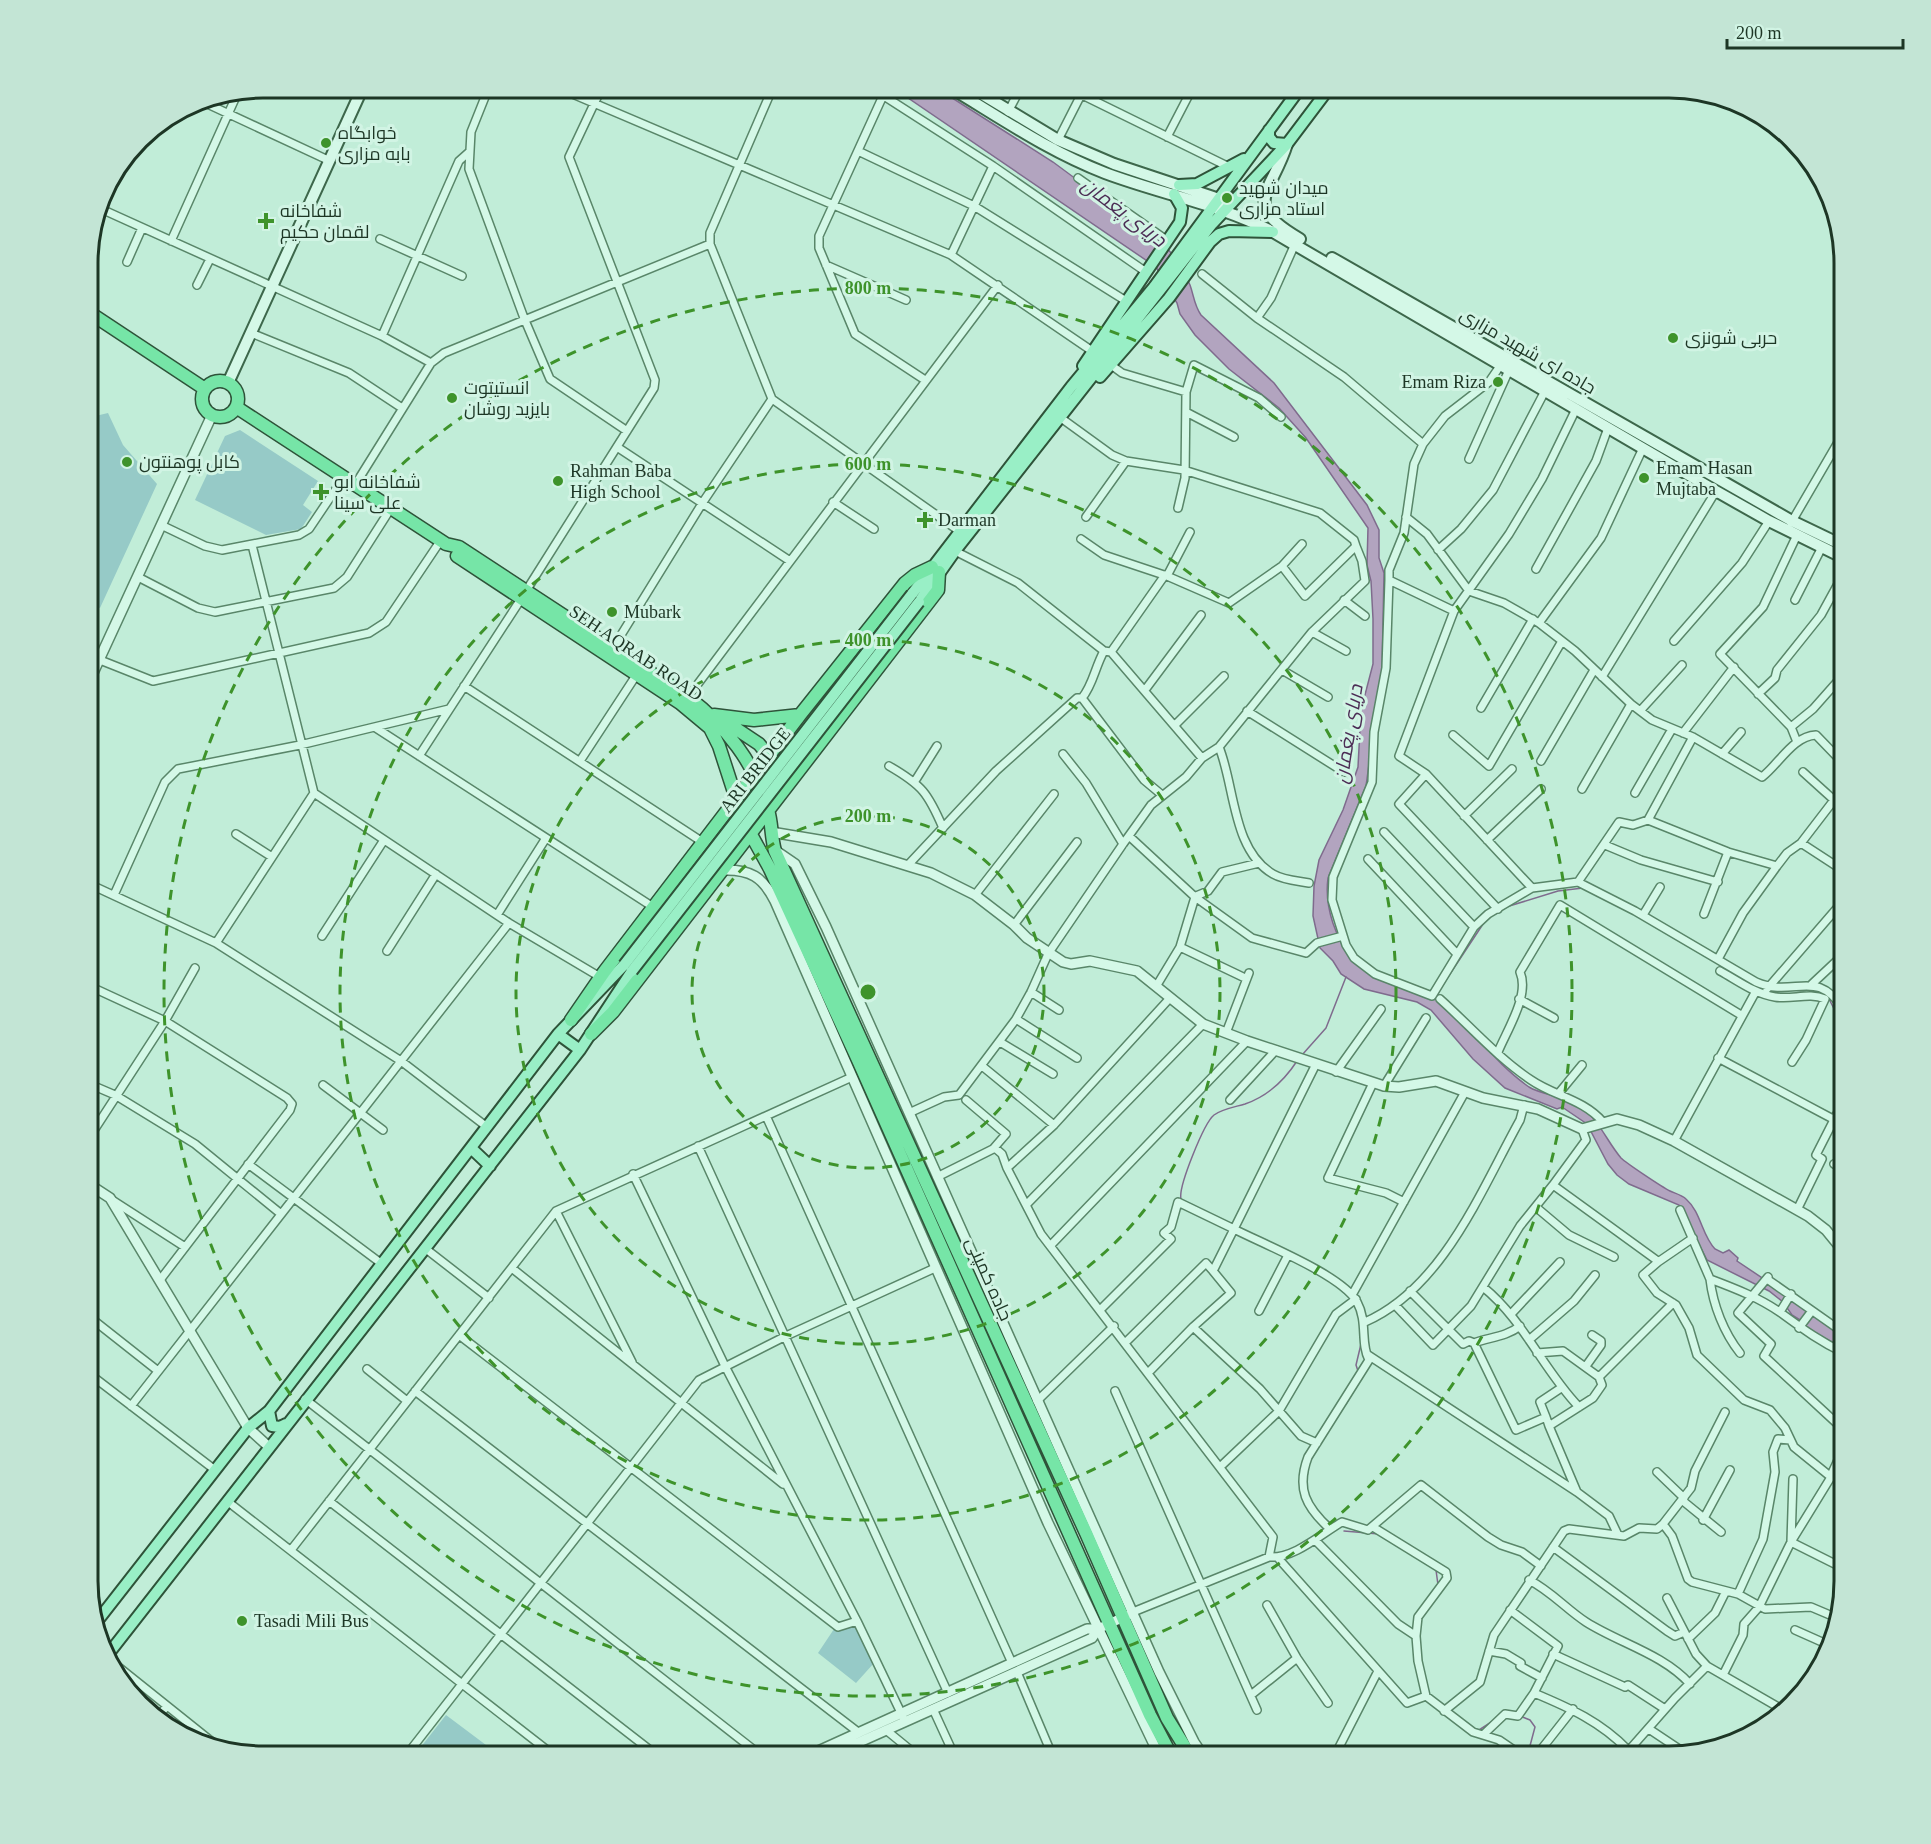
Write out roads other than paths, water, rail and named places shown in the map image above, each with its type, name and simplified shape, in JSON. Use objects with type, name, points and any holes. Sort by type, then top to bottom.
[{"type":"highway","points":[[98,318],[205,388]]},
{"type":"highway","points":[[213,382],[228,383],[237,393],[236,407],[225,416],[212,415],[202,404],[205,388],[213,382]]},
{"type":"highway","name":"SEH AQRAB ROAD","points":[[236,407],[444,542],[454,554],[613,648],[711,714],[732,740],[755,777],[768,811]]},
{"type":"highway","points":[[571,1020],[653,907],[771,757],[800,715],[905,583],[915,575],[936,569],[938,590],[613,1012],[591,1034]]},
{"type":"highway","name":"SEH AQRAB ROAD","points":[[523,595],[694,712],[710,728],[727,764],[736,800],[750,834]]},
{"type":"highway","points":[[711,714],[754,720],[800,715]]},
{"type":"highway","points":[[711,714],[752,738],[771,757],[783,794]]},
{"type":"highway","name":"جاده کمپنی","points":[[768,811],[775,851],[1129,1615],[1167,1718],[1184,1746]]},
{"type":"highway","name":"جاده کمپنی","points":[[750,834],[770,869],[853,1050],[1104,1626],[1166,1746]]},
{"type":"main road","points":[[228,383],[358,98]]},
{"type":"main road","points":[[967,98],[1050,150],[1106,173],[1176,190],[1197,184],[1250,155]]},
{"type":"main road","points":[[936,569],[959,531],[1061,418],[1101,357],[1126,300],[1180,222],[1182,208],[1176,190],[1058,140],[987,98]]},
{"type":"main road","points":[[1185,259],[1205,217],[1293,98]]},
{"type":"main road","points":[[936,569],[955,551],[1071,387],[1161,292],[1228,206],[1287,144],[1322,98]]},
{"type":"main road","points":[[1269,130],[1269,137],[1274,143],[1287,144]]},
{"type":"main road","name":"جاده ای شهید مزاری","points":[[1287,144],[1282,160],[1265,191],[1263,201],[1268,215],[1276,224],[1833,553]]},
{"type":"main road","name":"جاده ای شهید مزاری","points":[[1176,190],[1228,206],[1769,521],[1833,542]]},
{"type":"main road","points":[[1180,222],[1205,217]]},
{"type":"main road","points":[[1185,259],[1219,234],[1248,230],[1273,232]]},
{"type":"main road","name":"ARI BRIDGE","points":[[628,968],[936,569]]},
{"type":"main road","points":[[101,1616],[248,1428],[269,1411],[558,1034],[628,968]]},
{"type":"main road","points":[[112,1649],[579,1050],[591,1034],[628,968]]},
{"type":"main road","points":[[558,1034],[579,1050]]},
{"type":"main road","points":[[471,1148],[490,1166]]},
{"type":"main road","points":[[269,1411],[272,1426],[280,1427],[286,1424]]},
{"type":"street","points":[[485,98],[471,132],[468,153],[469,169],[550,379],[627,430]]},
{"type":"street","points":[[583,98],[951,255],[998,285],[1122,373],[1186,392]]},
{"type":"street","points":[[419,756],[627,430],[650,398],[655,380],[569,157],[597,98]]},
{"type":"street","points":[[768,98],[710,233],[710,244],[772,399],[959,531]]},
{"type":"street","points":[[883,98],[819,236],[819,248],[855,334],[925,380]]},
{"type":"street","points":[[887,98],[1148,269]]},
{"type":"street","points":[[1008,112],[1015,98]]},
{"type":"street","points":[[1058,140],[1079,98]]},
{"type":"street","points":[[1096,98],[1167,137],[1229,167]]},
{"type":"street","points":[[1167,137],[1187,98]]},
{"type":"street","points":[[171,241],[234,100]]},
{"type":"street","points":[[211,106],[330,161]]},
{"type":"street","points":[[858,151],[974,206],[1126,300]]},
{"type":"street","points":[[382,336],[459,161],[468,153]]},
{"type":"street","points":[[951,255],[993,166]]},
{"type":"street","points":[[1078,178],[1167,243]]},
{"type":"street","points":[[106,211],[382,336],[431,363]]},
{"type":"street","points":[[126,262],[142,228]]},
{"type":"street","points":[[380,239],[462,276]]},
{"type":"street","points":[[355,485],[431,363],[444,353],[710,244]]},
{"type":"street","points":[[1257,318],[1271,298],[1295,244]]},
{"type":"street","points":[[197,285],[210,259]]},
{"type":"street","points":[[826,265],[906,300]]},
{"type":"street","points":[[1202,274],[1257,318],[1344,377],[1424,444]]},
{"type":"street","points":[[688,697],[833,502],[896,424],[925,380],[998,285]]},
{"type":"street","points":[[251,333],[349,374],[402,408]]},
{"type":"street","points":[[1178,508],[1184,470],[1186,392],[1194,365],[1259,398],[1281,417]]},
{"type":"street","points":[[1505,368],[1445,416],[1424,444],[1414,464],[1404,533],[1388,570],[1386,668],[1374,732],[1372,782],[1331,887],[1341,937],[1348,950],[1370,972],[1432,996],[1474,927],[1497,909],[1532,888],[1578,882],[1643,915],[1718,959],[1766,991],[1783,998],[1817,995],[1826,1000],[1792,1062]]},
{"type":"street","points":[[1469,459],[1505,368]]},
{"type":"street","points":[[1438,550],[1461,529],[1493,490],[1545,391]]},
{"type":"street","points":[[613,648],[703,502],[772,399]]},
{"type":"street","points":[[1532,888],[1426,774],[1399,756],[1454,611],[1542,479],[1575,409]]},
{"type":"street","points":[[1186,412],[1234,436]]},
{"type":"street","points":[[98,664],[212,415]]},
{"type":"street","points":[[909,1113],[944,1097],[956,1098],[1016,1019],[1048,954],[1151,805],[1186,777],[1202,758],[1219,747],[1312,632],[1365,581],[1362,561],[1354,540],[1343,528],[1320,513],[1184,470],[1126,461],[1112,455],[1061,418]]},
{"type":"street","points":[[1536,569],[1596,461],[1608,428]]},
{"type":"street","points":[[617,447],[790,561]]},
{"type":"street","points":[[1481,708],[1536,621],[1601,538],[1642,448]]},
{"type":"street","points":[[1797,742],[1791,727],[1720,654],[1763,607],[1792,529],[1833,452]]},
{"type":"street","points":[[1086,517],[1126,461]]},
{"type":"street","points":[[161,525],[213,549],[222,550],[305,533],[344,477]]},
{"type":"street","points":[[1602,677],[1716,491]]},
{"type":"street","points":[[833,502],[874,530]]},
{"type":"street","points":[[138,576],[207,611],[334,588],[341,583],[391,508]]},
{"type":"street","points":[[1406,516],[1427,534],[1469,591],[1504,603],[1536,621],[1562,641],[1631,704],[1672,729],[1693,737],[1762,777],[1797,742],[1816,735],[1833,753]]},
{"type":"street","points":[[1674,641],[1742,563],[1769,521]]},
{"type":"street","points":[[908,865],[996,771],[1077,698],[1082,698],[1089,690],[1093,672],[1166,576],[1190,532]]},
{"type":"street","points":[[1081,539],[1104,555],[1166,576],[1233,603],[1282,566],[1302,544]]},
{"type":"street","points":[[100,660],[153,681],[378,629],[386,622],[444,542]]},
{"type":"street","points":[[252,544],[300,745],[314,793],[509,923],[600,977]]},
{"type":"street","points":[[1282,566],[1305,596],[1356,546]]},
{"type":"street","points":[[1795,600],[1822,547]]},
{"type":"street","points":[[955,551],[1018,583],[1107,652],[1145,690],[1202,758]]},
{"type":"street","points":[[1389,580],[1454,611]]},
{"type":"street","points":[[1758,694],[1775,678],[1777,670],[1821,615],[1833,593]]},
{"type":"street","points":[[1344,600],[1365,616]]},
{"type":"street","points":[[1145,690],[1201,615]]},
{"type":"street","points":[[1312,632],[1346,651]]},
{"type":"street","points":[[1453,735],[1489,766],[1562,641]]},
{"type":"street","points":[[1640,711],[1682,665]]},
{"type":"street","points":[[1683,732],[1734,668]]},
{"type":"street","points":[[1282,670],[1328,697]]},
{"type":"street","points":[[1541,761],[1594,670]]},
{"type":"street","points":[[580,761],[637,674]]},
{"type":"street","points":[[1175,725],[1224,676]]},
{"type":"street","points":[[464,686],[704,843]]},
{"type":"street","points":[[1791,727],[1813,709],[1833,686]]},
{"type":"street","points":[[1082,698],[1144,780],[1162,795]]},
{"type":"street","points":[[1582,789],[1631,704]]},
{"type":"street","points":[[114,895],[171,774],[178,769],[300,745],[449,709]]},
{"type":"street","points":[[1246,711],[1344,772]]},
{"type":"street","points":[[376,728],[653,907]]},
{"type":"street","points":[[1635,793],[1672,729]]},
{"type":"street","points":[[1722,754],[1741,732]]},
{"type":"street","points":[[1648,820],[1693,737]]},
{"type":"street","points":[[915,781],[938,746]]},
{"type":"street","points":[[1219,747],[1227,768],[1231,799],[1238,822],[1259,863],[1275,876],[1310,883]]},
{"type":"street","points":[[1063,754],[1086,783],[1122,844]]},
{"type":"street","points":[[889,766],[915,781],[924,791],[943,828]]},
{"type":"street","points":[[1464,816],[1512,770]]},
{"type":"street","points":[[1803,772],[1833,799]]},
{"type":"street","points":[[1426,774],[1399,804],[1497,909]]},
{"type":"street","points":[[1487,840],[1541,789]]},
{"type":"street","points":[[216,943],[314,793]]},
{"type":"street","points":[[975,895],[1054,794]]},
{"type":"street","points":[[1718,959],[1743,913],[1786,853],[1801,843],[1833,801]]},
{"type":"street","points":[[1578,882],[1619,822],[1633,825],[1648,820],[1728,852],[1777,866]]},
{"type":"street","points":[[771,832],[831,842],[940,877],[975,895],[1048,954],[1071,964],[1090,961],[1137,971],[1203,1024],[1336,1072],[1399,1088],[1436,1081],[1483,1098],[1524,1105],[1554,1114],[1585,1128],[1602,1122],[1626,1121],[1674,1141],[1797,1210],[1826,1230],[1834,1239]]},
{"type":"street","points":[[1384,832],[1474,927]]},
{"type":"street","points":[[236,834],[272,857]]},
{"type":"street","points":[[1129,837],[1196,897],[1252,938],[1306,953],[1317,943],[1341,937]]},
{"type":"street","points":[[498,915],[546,838]]},
{"type":"street","points":[[322,936],[384,840]]},
{"type":"street","points":[[1014,925],[1077,842]]},
{"type":"street","points":[[1801,843],[1833,864]]},
{"type":"street","points":[[1605,845],[1641,860],[1718,882]]},
{"type":"street","points":[[775,851],[795,864],[909,1113],[1129,1615],[1197,1746]]},
{"type":"street","points":[[1704,914],[1728,852]]},
{"type":"street","points":[[1368,859],[1457,954]]},
{"type":"street","points":[[1157,985],[1180,947],[1196,897],[1208,891],[1222,872],[1259,863]]},
{"type":"street","points":[[723,870],[751,872],[768,887],[1048,1523],[1104,1626],[1155,1746]]},
{"type":"street","points":[[387,951],[436,874]]},
{"type":"street","points":[[1643,915],[1660,887]]},
{"type":"street","points":[[98,888],[216,943],[401,1061],[487,1127]]},
{"type":"street","points":[[1498,1052],[1520,999],[1524,981],[1520,972],[1560,905],[1742,1015]]},
{"type":"street","points":[[1766,991],[1833,912]]},
{"type":"street","points":[[131,1406],[509,923]]},
{"type":"street","points":[[1180,947],[1247,975],[1226,1033]]},
{"type":"street","points":[[1720,970],[1756,991],[1766,991],[1812,984],[1834,964]]},
{"type":"street","points":[[98,1123],[165,1021],[195,968]]},
{"type":"street","points":[[1812,984],[1834,996]]},
{"type":"street","points":[[98,990],[165,1021],[287,1098],[292,1104],[290,1110],[160,1280]]},
{"type":"street","points":[[1674,1141],[1756,991]]},
{"type":"street","points":[[1031,992],[1059,1010]]},
{"type":"street","points":[[1008,1168],[1054,1125],[1170,998]]},
{"type":"street","points":[[1440,999],[1531,1081],[1578,1101],[1602,1122]]},
{"type":"street","points":[[1520,999],[1554,1018]]},
{"type":"street","points":[[1336,1072],[1381,1009]]},
{"type":"street","points":[[1384,1086],[1426,1018]]},
{"type":"street","points":[[1016,1019],[1077,1058]]},
{"type":"street","points":[[1026,1205],[1203,1024]]},
{"type":"street","points":[[1051,1245],[1247,1041]]},
{"type":"street","points":[[1000,1042],[1053,1074]]},
{"type":"street","points":[[1230,1100],[1276,1050]]},
{"type":"street","points":[[1718,1058],[1833,1119],[1816,1155],[1822,1159],[1797,1210]]},
{"type":"street","points":[[1213,1271],[1316,1064]]},
{"type":"street","points":[[1558,1093],[1582,1065]]},
{"type":"street","points":[[982,1066],[1054,1125]]},
{"type":"street","points":[[291,1550],[415,1390],[513,1269],[556,1211],[633,1174],[767,1118],[852,1077]]},
{"type":"street","points":[[1373,1083],[1328,1178],[1386,1194],[1404,1202]]},
{"type":"street","points":[[323,1085],[383,1130]]},
{"type":"street","points":[[98,1088],[115,1095],[195,1144],[281,1214]]},
{"type":"street","points":[[1220,1467],[1279,1411],[1336,1314],[1354,1297],[1465,1092]]},
{"type":"street","points":[[937,1177],[995,1148],[1005,1132],[966,1100]]},
{"type":"street","points":[[1365,1322],[1395,1305],[1425,1278],[1471,1210],[1520,1119],[1524,1105]]},
{"type":"street","points":[[767,1118],[1012,1663]]},
{"type":"street","points":[[1395,1305],[1433,1345],[1450,1330],[1483,1287],[1520,1226],[1537,1208],[1586,1140],[1585,1128]]},
{"type":"street","points":[[698,1146],[948,1693]]},
{"type":"street","points":[[995,1148],[1002,1154],[1026,1205],[1051,1245],[1273,1537],[1269,1557]]},
{"type":"street","points":[[248,1164],[382,1264]]},
{"type":"street","points":[[633,1174],[725,1366],[857,1621],[903,1717]]},
{"type":"street","points":[[1553,1185],[1625,1234],[1658,1262]]},
{"type":"street","points":[[98,1190],[185,1247]]},
{"type":"street","points":[[110,1198],[248,1428],[269,1447]]},
{"type":"street","points":[[1101,1309],[1171,1239],[1164,1233],[1171,1227],[1178,1202],[1322,1273],[1354,1297],[1365,1322],[1366,1354],[1369,1360],[1317,1443],[1302,1474],[1305,1498],[1314,1514],[1330,1529]]},
{"type":"street","points":[[1537,1208],[1569,1234],[1614,1257]]},
{"type":"street","points":[[1680,1210],[1710,1279],[1712,1297],[1731,1341],[1740,1353]]},
{"type":"street","points":[[556,1211],[633,1364]]},
{"type":"street","points":[[1693,1238],[1643,1275],[1657,1293],[1673,1303],[1689,1328],[1697,1355],[1744,1400],[1770,1410],[1785,1428],[1794,1447],[1834,1478]]},
{"type":"street","points":[[426,1249],[489,1298]]},
{"type":"street","points":[[1259,1311],[1288,1255]]},
{"type":"street","points":[[1512,1313],[1560,1262]]},
{"type":"street","points":[[1126,1342],[1206,1263],[1231,1293],[1193,1327],[1148,1373]]},
{"type":"street","points":[[414,1746],[699,1380],[786,1336],[935,1268]]},
{"type":"street","points":[[513,1269],[786,1486]]},
{"type":"street","points":[[1529,1340],[1574,1301],[1595,1275]]},
{"type":"street","points":[[1834,1327],[1811,1312],[1768,1278],[1738,1313],[1771,1344],[1764,1356],[1834,1421]]},
{"type":"street","points":[[1710,1279],[1781,1310],[1800,1326],[1834,1347]]},
{"type":"street","points":[[1483,1287],[1512,1313],[1561,1388],[1579,1407]]},
{"type":"street","points":[[1410,1291],[1463,1344],[1469,1341],[1474,1343],[1492,1336],[1509,1335],[1520,1326]]},
{"type":"street","points":[[1781,1310],[1791,1294]]},
{"type":"street","points":[[1599,1377],[1673,1303]]},
{"type":"street","points":[[1800,1326],[1811,1312]]},
{"type":"street","points":[[98,1324],[158,1371]]},
{"type":"street","points":[[1037,1401],[1114,1326]]},
{"type":"street","points":[[1193,1327],[1260,1389],[1301,1436],[1317,1443]]},
{"type":"street","points":[[459,1335],[838,1627],[857,1621]]},
{"type":"street","points":[[1586,1366],[1601,1345],[1600,1341],[1592,1335]]},
{"type":"street","points":[[1474,1343],[1516,1430],[1546,1417]]},
{"type":"street","points":[[1538,1353],[1563,1351],[1599,1377],[1602,1385],[1593,1398],[1549,1426]]},
{"type":"street","points":[[1366,1354],[1577,1492],[1609,1516],[1618,1535]]},
{"type":"street","points":[[367,1369],[407,1401]]},
{"type":"street","points":[[98,1380],[215,1470]]},
{"type":"street","points":[[1561,1388],[1540,1402],[1577,1492]]},
{"type":"street","points":[[415,1390],[858,1732]]},
{"type":"street","points":[[1114,1391],[1257,1710]]},
{"type":"street","points":[[305,1399],[749,1746]]},
{"type":"street","points":[[1444,1711],[1480,1682],[1494,1635],[1553,1547],[1569,1529],[1624,1536],[1639,1528],[1657,1529],[1683,1499],[1725,1412]]},
{"type":"street","points":[[1738,1594],[1763,1539],[1775,1472],[1773,1452],[1778,1439],[1790,1440]]},
{"type":"street","points":[[1723,1675],[1743,1635],[1744,1624],[1759,1607],[1791,1542],[1834,1469]]},
{"type":"street","points":[[1703,1520],[1730,1470]]},
{"type":"street","points":[[1657,1472],[1703,1520],[1721,1533]]},
{"type":"street","points":[[1791,1542],[1793,1479]]},
{"type":"street","points":[[828,1746],[858,1732],[919,1710],[948,1693],[1087,1629],[1104,1626],[1202,1583],[1269,1557],[1278,1558],[1315,1540],[1342,1522],[1368,1530],[1421,1485],[1488,1537],[1501,1545],[1522,1552],[1541,1566]]},
{"type":"street","points":[[227,1501],[464,1682],[543,1746]]},
{"type":"street","points":[[329,1501],[645,1746]]},
{"type":"street","points":[[1663,1524],[1672,1536],[1688,1579],[1738,1594],[1759,1607],[1782,1610],[1791,1607],[1811,1607],[1830,1615]]},
{"type":"street","points":[[1373,1527],[1446,1572],[1447,1578],[1418,1617],[1416,1636],[1418,1661],[1426,1696],[1473,1732],[1499,1740],[1508,1746]]},
{"type":"street","points":[[1315,1540],[1398,1624],[1416,1636]]},
{"type":"street","points":[[1791,1542],[1834,1563]]},
{"type":"street","points":[[1553,1547],[1667,1631],[1675,1636],[1684,1632]]},
{"type":"street","points":[[1278,1558],[1407,1703],[1426,1696]]},
{"type":"street","points":[[1530,1580],[1548,1590],[1584,1621],[1672,1668],[1690,1684]]},
{"type":"street","points":[[1688,1639],[1715,1613],[1726,1591]]},
{"type":"street","points":[[1667,1598],[1696,1654],[1707,1666],[1776,1706]]},
{"type":"street","points":[[1267,1605],[1297,1658],[1328,1703]]},
{"type":"street","points":[[1484,1734],[1505,1714],[1520,1713],[1534,1693],[1558,1645],[1510,1610]]},
{"type":"street","points":[[919,1710],[933,1709],[1092,1638],[1104,1626]]},
{"type":"street","points":[[1795,1630],[1822,1642]]},
{"type":"street","points":[[1489,1651],[1511,1656],[1521,1663],[1520,1666],[1542,1678]]},
{"type":"street","points":[[1552,1654],[1625,1687],[1628,1685],[1665,1709]]},
{"type":"street","points":[[1251,1695],[1297,1658]]},
{"type":"street","points":[[1633,1746],[1707,1666]]},
{"type":"street","points":[[1340,1746],[1378,1671]]},
{"type":"street","points":[[124,1672],[205,1737]]},
{"type":"street","points":[[1017,1672],[1048,1746]]},
{"type":"street","points":[[1534,1693],[1573,1709],[1604,1726],[1620,1746]]},
{"type":"street","points":[[162,1712],[167,1706]]},
{"type":"street","points":[[933,1709],[950,1746]]},
{"type":"street","points":[[1543,1746],[1573,1709]]},
{"type":"street","points":[[850,1746],[885,1730],[903,1717]]},
{"type":"street","points":[[1649,1729],[1674,1746]]},
{"type":"street","points":[[885,1730],[905,1746]]},
{"type":"waterway","points":[[1506,907],[1558,891],[1583,888]]},
{"type":"waterway","points":[[1436,995],[1485,921]]},
{"type":"waterway","points":[[1302,1055],[1326,1028],[1346,977]]},
{"type":"waterway","points":[[1771,990],[1808,989]]},
{"type":"waterway","points":[[1821,991],[1834,1008]]},
{"type":"waterway","points":[[1181,1199],[1183,1182],[1193,1156],[1204,1130],[1214,1115],[1253,1101],[1268,1092],[1287,1075],[1297,1061]]},
{"type":"waterway","points":[[1358,1371],[1356,1365],[1361,1344]]},
{"type":"waterway","points":[[1346,1404],[1353,1392]]},
{"type":"waterway","points":[[1311,1460],[1317,1448]]},
{"type":"waterway","points":[[1306,1483],[1309,1464]]},
{"type":"waterway","points":[[1325,1519],[1332,1524]]},
{"type":"waterway","points":[[1344,1531],[1379,1534]]},
{"type":"waterway","points":[[1436,1570],[1438,1585]]},
{"type":"waterway","points":[[1520,1716],[1530,1720],[1535,1727],[1530,1746]]},
{"type":"waterway","points":[[1479,1730],[1493,1721]]},
{"type":"place","name":"خوابگاه بابه مزاری","points":[[326,143]]},
{"type":"place","name":"میدان شهید استاد مزاری","points":[[1227,198]]},
{"type":"place","name":"شفاخانه لقمان حکیم","points":[[266,221]]},
{"type":"place","name":"حربی شونزی","points":[[1673,338]]},
{"type":"place","name":"Emam Riza","points":[[1498,382]]},
{"type":"place","name":"انستیتوت بایزید روشان","points":[[452,398]]},
{"type":"place","name":"کابل پوهنتون","points":[[127,462]]},
{"type":"place","name":"Emam Hasan Mujtaba","points":[[1644,478]]},
{"type":"place","name":"Rahman Baba High School","points":[[558,481]]},
{"type":"place","name":"شفاخانه ابو علی سینا","points":[[321,492]]},
{"type":"place","name":"Darman","points":[[925,520]]},
{"type":"place","name":"Mubark","points":[[612,612]]},
{"type":"place","name":"Tasadi Mili Bus","points":[[242,1621]]},
{"type":"water label","name":"دریای پغمان","points":[[1124,212]]},
{"type":"water label","name":"دریای پغمان","points":[[1348,734]]}]
